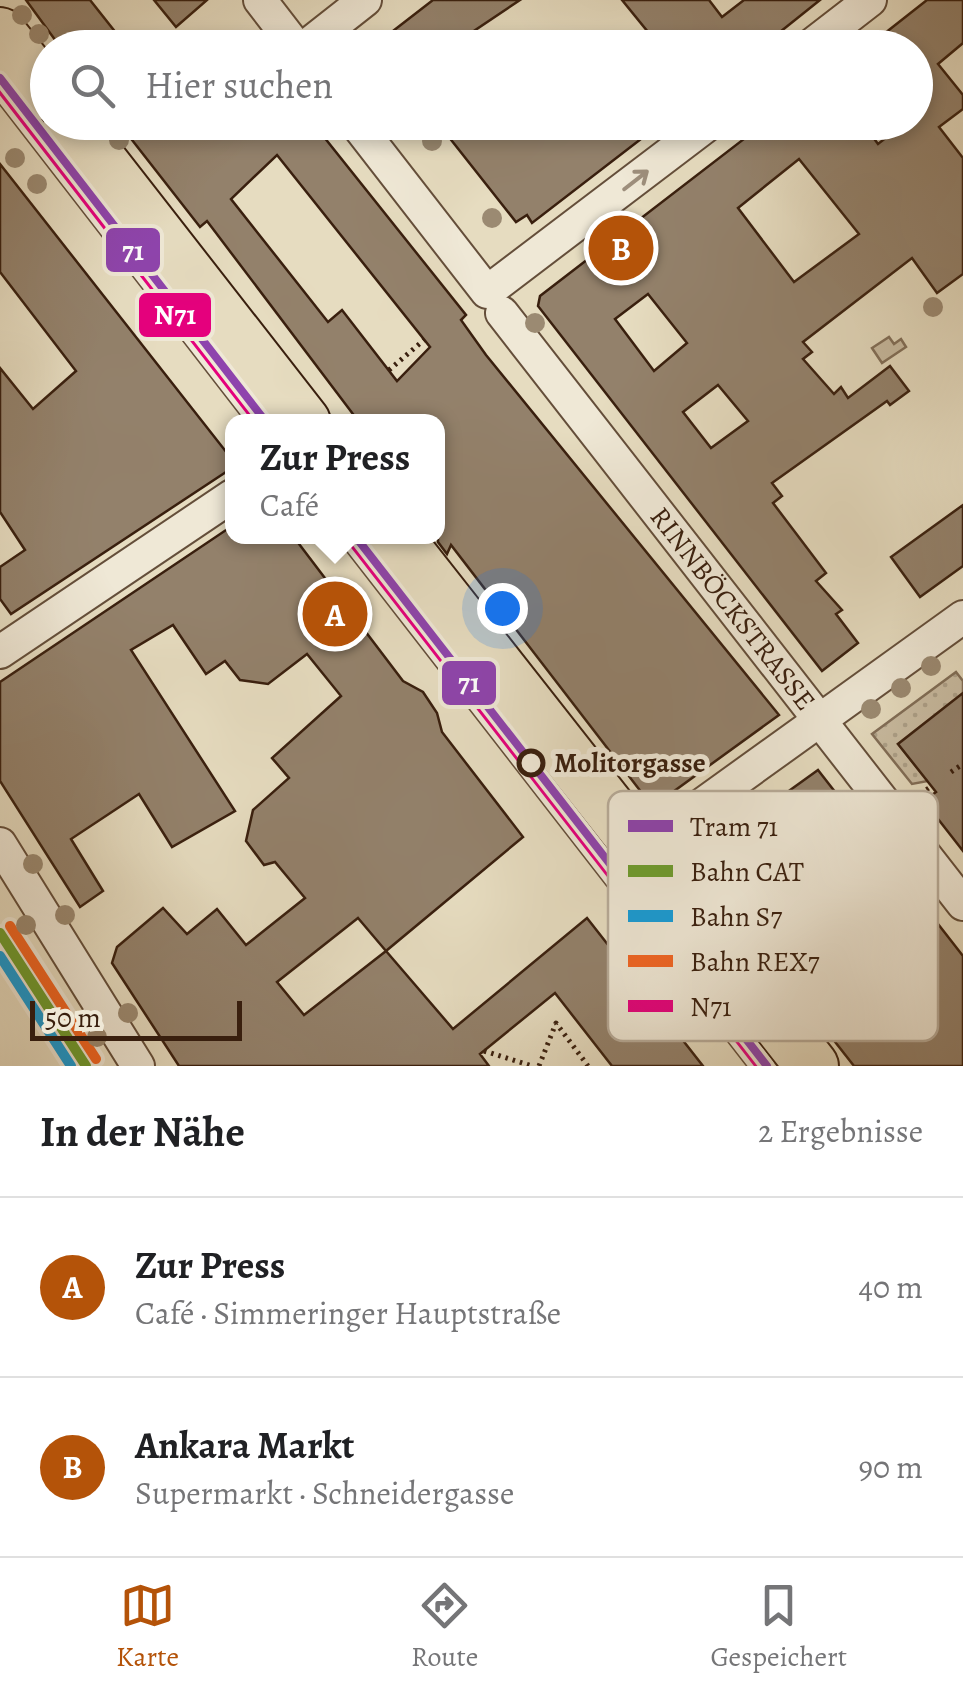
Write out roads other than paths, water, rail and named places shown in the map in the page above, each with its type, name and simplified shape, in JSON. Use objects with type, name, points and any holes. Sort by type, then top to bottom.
[{"type":"main road","points":[[0,34],[30,72]]},
{"type":"main road","points":[[84,140],[298,414]]},
{"type":"main road","points":[[401,544],[608,805]]},
{"type":"main road","points":[[792,1041],[811,1065]]},
{"type":"street","points":[[260,0],[285,30]]},
{"type":"street","points":[[324,30],[365,0]]},
{"type":"street","points":[[831,30],[870,0]]},
{"type":"street","name":"RINNBÖCKSTRASSE","points":[[370,140],[498,296],[875,791]]},
{"type":"street","points":[[498,296],[688,140]]},
{"type":"street","points":[[0,652],[225,501]]},
{"type":"street","points":[[721,791],[963,617]]},
{"type":"street","points":[[0,844],[138,1066]]},
{"type":"street","name":"RINNBÖCKSTRASSE","points":[[938,872],[963,904]]},
{"type":"lane","points":[[0,89],[30,128]]},
{"type":"lane","points":[[40,140],[252,414]]},
{"type":"lane","points":[[353,544],[608,873]]},
{"type":"lane","points":[[739,1041],[758,1066]]},
{"type":"tram line","name":"71","points":[[0,78],[30,117]]},
{"type":"tram line","name":"71","points":[[48,140],[260,414]]},
{"type":"tram line","name":"71","points":[[361,544],[608,861]]},
{"type":"tram line","name":"71","points":[[748,1041],[767,1066]]},
{"type":"rail line","name":"REX7","points":[[10,926],[96,1059]]},
{"type":"rail line","name":"CAT","points":[[0,933],[86,1066]]},
{"type":"rail line","name":"S7","points":[[0,956],[71,1066]]},
{"type":"place","name":"Ankara Markt","points":[[621,248]]},
{"type":"place","name":"Zur Press","points":[[335,614]]},
{"type":"place","name":"Molitorgasse","points":[[531,763]]}]
